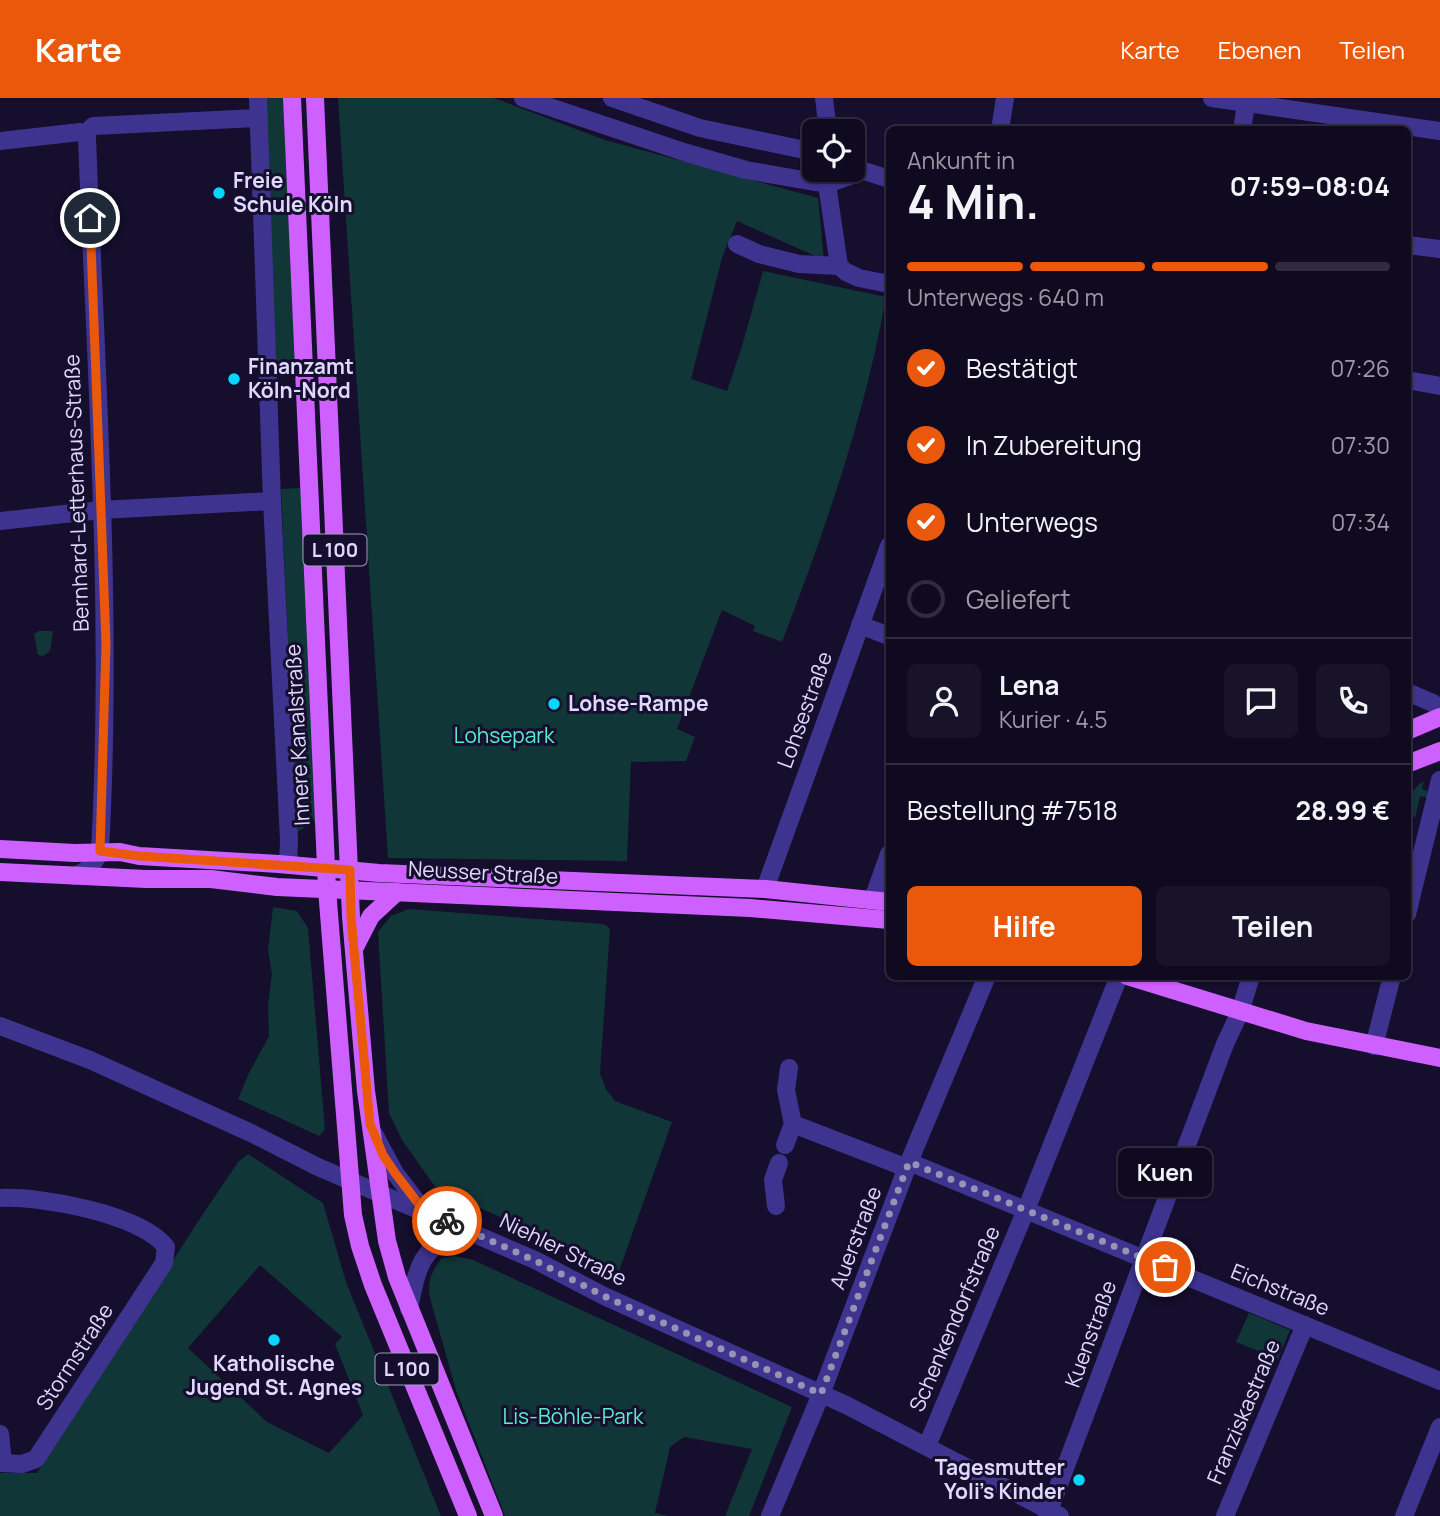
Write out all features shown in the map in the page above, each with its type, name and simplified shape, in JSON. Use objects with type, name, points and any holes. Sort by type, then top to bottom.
[{"type":"main road","name":"Innere Kanalstraße","points":[[292,98],[327,889],[349,1180],[354,1220],[373,1285],[468,1516]]},
{"type":"main road","name":"L 100","points":[[315,98],[354,949],[370,1124],[387,1241],[409,1309],[494,1516]]},
{"type":"main road","points":[[1411,729],[1440,717]]},
{"type":"main road","points":[[1411,762],[1440,751]]},
{"type":"main road","name":"Neusser Straße","points":[[0,849],[75,853],[100,851],[379,873],[765,889],[881,900]]},
{"type":"main road","points":[[136,878],[132,875],[130,866],[139,856]]},
{"type":"main road","name":"Neusser Straße","points":[[0,872],[211,879],[277,887],[750,908],[886,920]]},
{"type":"main road","points":[[529,898],[532,878]]},
{"type":"main road","points":[[750,908],[765,889]]},
{"type":"main road","points":[[354,949],[371,916],[397,892]]},
{"type":"main road","points":[[1140,980],[1306,1031],[1440,1058]]},
{"type":"street","name":"Innere Kanalstraße","points":[[258,98],[288,865]]},
{"type":"street","points":[[523,98],[746,170],[802,175]]},
{"type":"street","points":[[597,122],[598,112],[605,98]]},
{"type":"street","points":[[612,98],[700,128],[802,149]]},
{"type":"street","points":[[824,98],[827,119]]},
{"type":"street","points":[[1001,126],[1005,98]]},
{"type":"street","points":[[1212,98],[1408,126]]},
{"type":"street","points":[[1243,126],[1246,101]]},
{"type":"street","points":[[0,141],[80,132],[85,134],[93,126],[258,118]]},
{"type":"street","points":[[1411,127],[1440,131]]},
{"type":"street","name":"Bernhard-Letterhaus-Straße","points":[[85,134],[106,644],[100,851]]},
{"type":"street","points":[[865,172],[886,178]]},
{"type":"street","points":[[828,182],[839,266]]},
{"type":"street","points":[[737,244],[759,254],[799,264],[839,266],[859,278],[886,283]]},
{"type":"street","points":[[1411,245],[1440,249]]},
{"type":"street","points":[[1411,381],[1440,386]]},
{"type":"street","points":[[0,521],[101,510],[272,501]]},
{"type":"street","name":"Lohsestraße","points":[[765,889],[886,554]]},
{"type":"street","points":[[860,625],[886,635]]},
{"type":"street","points":[[1411,694],[1433,703],[1440,710]]},
{"type":"street","points":[[1411,901],[1434,829],[1440,780]]},
{"type":"street","points":[[74,876],[86,872],[100,851]]},
{"type":"street","points":[[881,900],[886,871]]},
{"type":"street","name":"Auerstraße","points":[[770,1516],[821,1394],[908,1165],[985,980]]},
{"type":"street","name":"Schenkendorfstraße","points":[[927,1446],[1026,1210],[1117,980]]},
{"type":"street","name":"Kuenstraße","points":[[1052,1514],[1143,1258],[1225,1044],[1240,1012],[1250,980]]},
{"type":"street","points":[[1374,1046],[1391,980]]},
{"type":"street","name":"Niehler Straße","points":[[0,1026],[90,1060],[349,1180],[536,1261],[604,1296],[821,1394],[927,1446],[1052,1514]]},
{"type":"street","points":[[785,1144],[793,1124],[786,1090],[789,1068]]},
{"type":"street","points":[[370,1124],[389,1164],[424,1211]]},
{"type":"street","name":"Eichstraße","points":[[793,1124],[1026,1210],[1440,1381]]},
{"type":"street","points":[[776,1206],[774,1180],[779,1163]]},
{"type":"street","name":"Stormstraße","points":[[0,1198],[72,1205],[106,1214],[159,1238],[166,1247],[164,1263],[36,1459],[22,1464],[1,1463]]},
{"type":"street","points":[[409,1309],[416,1273],[426,1253],[460,1227]]},
{"type":"street","name":"Franziskastraße","points":[[1225,1516],[1305,1325]]},
{"type":"street","points":[[1404,1516],[1440,1427]]},
{"type":"street","points":[[0,1434],[1,1463]]},
{"type":"green space","points":[[264,98],[283,98],[295,365],[276,366]]},
{"type":"green space","name":"Lohsepark","points":[[338,98],[494,98],[605,140],[818,198],[824,260],[737,221],[722,258],[691,379],[727,391],[763,271],[886,297],[855,429],[782,642],[753,631],[755,626],[722,610],[677,729],[695,737],[686,761],[631,762],[627,861],[388,858]]},
{"type":"green space","points":[[301,488],[316,825],[295,788],[281,489]]},
{"type":"green space","points":[[39,631],[53,631],[50,651],[43,656],[38,655],[34,634]]},
{"type":"green space","points":[[1424,781],[1422,789],[1430,792],[1429,798],[1420,796],[1415,818],[1411,813],[1411,795]]},
{"type":"green space","points":[[295,797],[310,825],[297,832]]},
{"type":"green space","points":[[273,907],[297,911],[308,928],[325,1130],[319,1136],[238,1099],[269,1036],[268,1005],[272,974],[268,950]]},
{"type":"green space","points":[[409,909],[603,924],[610,928],[600,1074],[615,1101],[672,1122],[619,1271],[436,1188],[402,1140],[389,1113],[378,932],[391,916]]},
{"type":"green space","points":[[248,1154],[323,1203],[346,1282],[441,1516],[0,1516],[0,1473],[37,1473],[238,1162]],"holes":[[[260,1265],[342,1337],[335,1344],[363,1415],[329,1453],[267,1422],[188,1348]]]},
{"type":"green space","name":"Lis-Böhle-Park","points":[[455,1256],[473,1260],[792,1407],[749,1516],[725,1516],[752,1449],[684,1437],[670,1447],[655,1513],[668,1516],[505,1516],[456,1390],[430,1298],[429,1287],[435,1268],[442,1258]]},
{"type":"green space","points":[[1249,1313],[1290,1330],[1278,1359],[1236,1342]]},
{"type":"way so far","points":[[447,1221],[536,1261],[604,1296],[821,1394],[909,1162],[1165,1267]]},
{"type":"place","name":"Freie Schule Köln","points":[[219,193]]},
{"type":"place","name":"Finanzamt Köln-Nord","points":[[234,379]]},
{"type":"place","name":"Lohse-Rampe","points":[[554,704]]},
{"type":"place","name":"Kuen","points":[[1165,1267]]},
{"type":"place","name":"Katholische Jugend St. Agnes","points":[[274,1340]]},
{"type":"place","name":"Tagesmutter Yoli's Kinder","points":[[1079,1480]]},
{"type":"route","points":[[90,218],[106,644],[100,851],[350,870],[351,917],[370,1124],[383,1155],[424,1211],[447,1221]]}]
